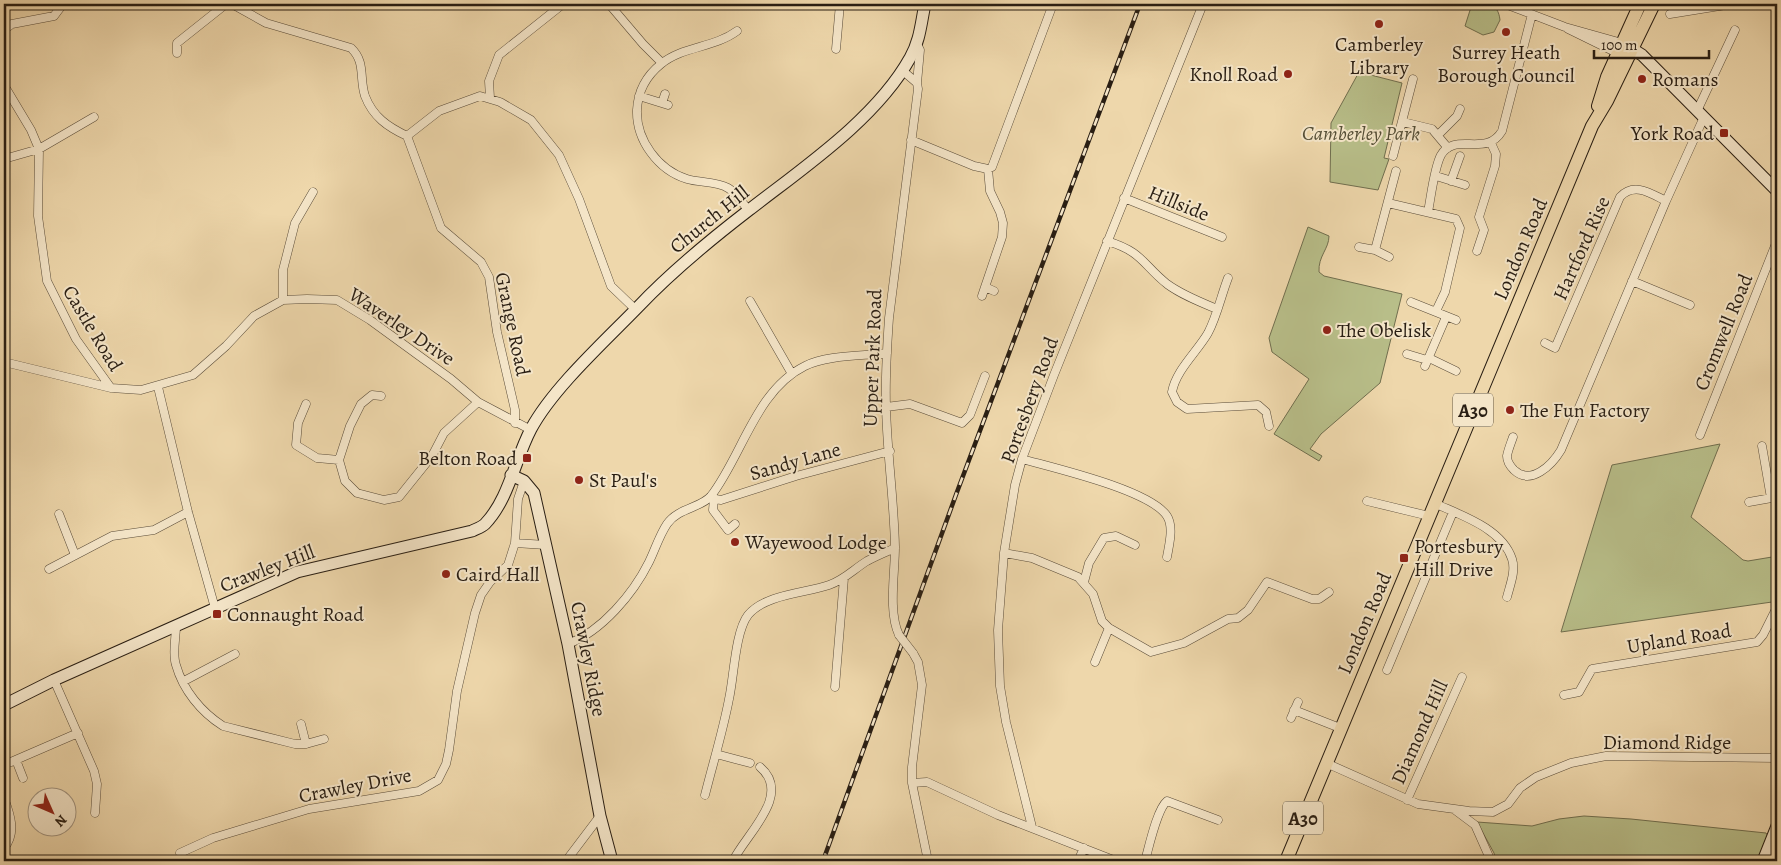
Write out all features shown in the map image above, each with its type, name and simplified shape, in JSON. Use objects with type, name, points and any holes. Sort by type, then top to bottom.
[{"type":"main road","name":"London Road","points":[[1286,861],[1428,516],[1625,50],[1640,4]]},
{"type":"main road","name":"London Road","points":[[1625,50],[1654,4]]},
{"type":"street","points":[[4,30],[17,23],[54,16],[63,4]]},
{"type":"street","points":[[177,53],[177,43],[226,4]]},
{"type":"street","points":[[232,4],[266,23],[351,48],[362,65],[365,95],[373,110],[384,124],[407,136],[439,111],[480,96],[490,98],[531,120],[559,155],[579,198],[611,286],[635,309]]},
{"type":"street","points":[[490,98],[489,81],[499,55],[563,4]]},
{"type":"street","points":[[608,4],[662,63]]},
{"type":"street","points":[[836,48],[840,4]]},
{"type":"street","name":"Upper Park Road","points":[[912,783],[912,767],[922,685],[918,662],[899,635],[895,622],[895,548],[886,406],[889,318],[917,83],[920,50],[917,44],[924,4]]},
{"type":"street","points":[[982,296],[1002,237],[1000,212],[990,191],[988,169],[994,161],[1053,4]]},
{"type":"street","name":"Portesbery Road","points":[[1032,827],[1006,722],[1000,686],[998,630],[1004,553],[1022,459],[1124,198],[1203,4]]},
{"type":"street","points":[[1508,4],[1565,27],[1576,34],[1645,58],[1777,190]]},
{"type":"street","points":[[1670,14],[1732,4]]},
{"type":"street","points":[[1428,212],[1441,156],[1448,148],[1461,144],[1481,145],[1491,143],[1502,131],[1532,14]]},
{"type":"street","points":[[1513,437],[1507,456],[1508,464],[1524,476],[1535,475],[1550,466],[1556,458],[1666,201],[1735,30]]},
{"type":"street","points":[[737,31],[718,42],[678,54],[662,63],[646,79],[639,96],[637,116],[647,149],[666,167],[686,179],[726,186],[738,195],[748,210]]},
{"type":"street","name":"Church Hill","points":[[531,430],[542,410],[563,386],[635,309],[684,262],[835,143],[867,112],[902,71],[917,44]]},
{"type":"street","points":[[902,71],[917,83]]},
{"type":"street","points":[[1393,156],[1413,79]]},
{"type":"street","name":"Castle Road","points":[[4,85],[31,130],[39,149],[38,216],[47,282],[76,339],[111,388]]},
{"type":"street","points":[[639,96],[665,104],[665,94]]},
{"type":"street","points":[[1438,135],[1457,116],[1460,109]]},
{"type":"street","points":[[4,159],[39,149],[94,118]]},
{"type":"street","points":[[1403,122],[1432,129],[1448,148]]},
{"type":"street","name":"Grange Road","points":[[407,136],[441,228],[481,262],[489,276],[496,332],[515,410],[515,423]]},
{"type":"street","points":[[911,140],[974,166],[988,169]]},
{"type":"street","points":[[1478,251],[1484,230],[1479,217],[1495,166],[1496,154],[1491,143]]},
{"type":"street","points":[[1451,181],[1460,156]]},
{"type":"street","points":[[1375,250],[1396,171]]},
{"type":"street","points":[[1436,176],[1465,185]]},
{"type":"street","name":"Hartford Rise","points":[[1545,343],[1555,348],[1620,197],[1631,189],[1642,189],[1666,201]]},
{"type":"street","points":[[283,300],[283,270],[295,223],[313,192]]},
{"type":"street","name":"Hillside","points":[[1124,198],[1222,237]]},
{"type":"street","points":[[1388,203],[1456,219],[1460,228],[1444,292],[1436,311]]},
{"type":"street","points":[[1107,241],[1125,246],[1139,255],[1170,286],[1217,308]]},
{"type":"street","name":"Cromwell Road","points":[[1700,435],[1777,241]]},
{"type":"street","points":[[1359,247],[1375,250],[1389,257]]},
{"type":"street","points":[[1228,278],[1214,320],[1196,353],[1178,376],[1172,392],[1174,399],[1187,409],[1258,405],[1266,412],[1269,426]]},
{"type":"street","points":[[1632,281],[1690,305]]},
{"type":"street","points":[[985,287],[994,290]]},
{"type":"street","name":"Waverley Drive","points":[[4,362],[111,388],[134,391],[158,387],[193,375],[226,346],[254,316],[283,300],[308,298],[337,300],[370,320],[451,379],[478,402],[531,430]]},
{"type":"street","points":[[750,301],[792,374]]},
{"type":"street","points":[[1411,302],[1456,320]]},
{"type":"street","points":[[1427,362],[1446,317]]},
{"type":"street","points":[[735,524],[728,530],[713,510],[712,498],[740,443],[767,401],[792,374],[806,365],[822,361],[887,353]]},
{"type":"street","points":[[1407,354],[1456,370]]},
{"type":"street","points":[[886,406],[910,404],[962,423],[970,415],[984,376]]},
{"type":"street","points":[[158,387],[188,512],[214,608]]},
{"type":"street","points":[[381,396],[372,395],[361,404],[350,426],[339,460],[345,482],[357,493],[384,500],[399,497],[432,456],[444,434],[478,402]]},
{"type":"street","points":[[306,404],[298,423],[296,445],[317,458],[339,460]]},
{"type":"street","name":"Crawley Hill","points":[[4,706],[54,680],[297,572],[472,531],[484,525],[499,503],[531,430]]},
{"type":"street","points":[[1750,502],[1774,497],[1762,446]]},
{"type":"street","name":"Sandy Lane","points":[[568,644],[585,636],[600,624],[620,602],[644,570],[667,524],[675,515],[712,498],[721,500],[796,476],[890,451]]},
{"type":"street","points":[[1022,459],[1108,484],[1145,499],[1162,509],[1168,518],[1170,534],[1167,557]]},
{"type":"street","points":[[511,475],[524,481]]},
{"type":"street","name":"Crawley Drive","points":[[180,853],[213,838],[309,810],[419,791],[435,782],[442,774],[449,750],[457,691],[475,613],[481,595],[490,582],[508,565],[515,544],[518,499],[524,481]]},
{"type":"street","name":"Crawley Ridge","points":[[524,481],[534,493],[568,644],[600,816],[612,861]]},
{"type":"street","points":[[1368,501],[1428,516]]},
{"type":"street","points":[[1434,503],[1490,532],[1505,545],[1512,560],[1513,574],[1507,598]]},
{"type":"street","points":[[49,569],[112,536],[154,530],[188,512]]},
{"type":"street","name":"London Road","points":[[1387,670],[1454,512]]},
{"type":"street","points":[[59,514],[75,556]]},
{"type":"street","points":[[1084,582],[1089,563],[1104,538],[1116,536],[1135,545]]},
{"type":"street","points":[[515,544],[546,545]]},
{"type":"street","points":[[705,795],[729,701],[740,637],[748,615],[763,604],[798,591],[829,585],[844,578],[868,561],[895,548]]},
{"type":"street","points":[[1004,553],[1032,558],[1066,570],[1084,582],[1093,594],[1102,621],[1109,628],[1150,652],[1184,643],[1228,619],[1238,618],[1248,610],[1267,582],[1312,599],[1319,600],[1329,592]]},
{"type":"street","points":[[835,687],[844,578]]},
{"type":"street","name":"Upland Road","points":[[1564,695],[1582,691],[1592,669],[1757,642],[1764,636],[1777,607]]},
{"type":"street","points":[[176,626],[175,664],[188,692],[206,714],[223,726],[295,744],[306,744],[324,739]]},
{"type":"street","points":[[1095,662],[1109,628]]},
{"type":"street","points":[[184,681],[235,654]]},
{"type":"street","name":"Diamond Hill","points":[[1407,800],[1462,677]]},
{"type":"street","points":[[54,680],[94,771],[97,784],[95,813]]},
{"type":"street","points":[[1291,718],[1298,702]]},
{"type":"street","points":[[1294,710],[1340,728]]},
{"type":"street","points":[[301,724],[306,744]]},
{"type":"street","points":[[23,778],[13,761],[78,733]]},
{"type":"street","points":[[716,754],[750,763]]},
{"type":"street","name":"Diamond Ridge","points":[[1326,763],[1407,800],[1454,809],[1493,812],[1508,804],[1520,788],[1536,777],[1571,763],[1606,756],[1777,758]]},
{"type":"street","points":[[733,861],[739,848],[765,813],[771,797],[771,784],[760,767]]},
{"type":"street","points":[[928,861],[912,783],[927,782],[1116,861]]},
{"type":"street","points":[[4,798],[10,814],[12,833],[4,848]]},
{"type":"street","points":[[1145,861],[1163,804],[1167,801],[1218,820]]},
{"type":"street","name":"Diamond Ridge","points":[[1454,809],[1474,825],[1491,861]]},
{"type":"street","points":[[566,861],[600,816]]},
{"type":"street","points":[[1763,861],[1777,826]]},
{"type":"street","points":[[1078,861],[1084,848]]},
{"type":"green space","points":[[1472,4],[1491,5],[1497,10],[1500,20],[1494,32],[1483,35],[1465,26]]},
{"type":"green space","name":"Camberley Park","points":[[1359,72],[1402,83],[1384,158],[1389,159],[1378,190],[1330,182],[1331,123]]},
{"type":"green space","points":[[1308,227],[1329,236],[1329,241],[1319,266],[1319,272],[1324,276],[1402,294],[1380,383],[1321,434],[1310,449],[1322,456],[1319,461],[1274,434],[1309,379],[1272,352],[1269,338]]},
{"type":"green space","points":[[1720,444],[1691,517],[1743,560],[1748,561],[1772,557],[1777,591],[1772,602],[1561,632],[1612,465]]},
{"type":"green space","points":[[1584,816],[1766,833],[1777,849],[1777,861],[1496,861],[1494,853],[1477,822],[1532,826],[1559,819]]},
{"type":"railway","points":[[823,861],[957,492],[1140,4]]},
{"type":"place","name":"Camberley Library","points":[[1379,24]]},
{"type":"place","name":"Surrey Heath Borough Council","points":[[1506,32]]},
{"type":"place","name":"Knoll Road","points":[[1288,74]]},
{"type":"place","name":"Romans","points":[[1642,79]]},
{"type":"place","name":"York Road","points":[[1724,133]]},
{"type":"place","name":"The Obelisk","points":[[1327,330]]},
{"type":"place","name":"The Fun Factory","points":[[1510,410]]},
{"type":"place","name":"Belton Road","points":[[527,458]]},
{"type":"place","name":"St Paul's","points":[[579,480]]},
{"type":"place","name":"Wayewood Lodge","points":[[735,542]]},
{"type":"place","name":"Portesbury Hill Drive","points":[[1404,558]]},
{"type":"place","name":"Caird Hall","points":[[446,574]]},
{"type":"place","name":"Connaught Road","points":[[217,614]]}]
